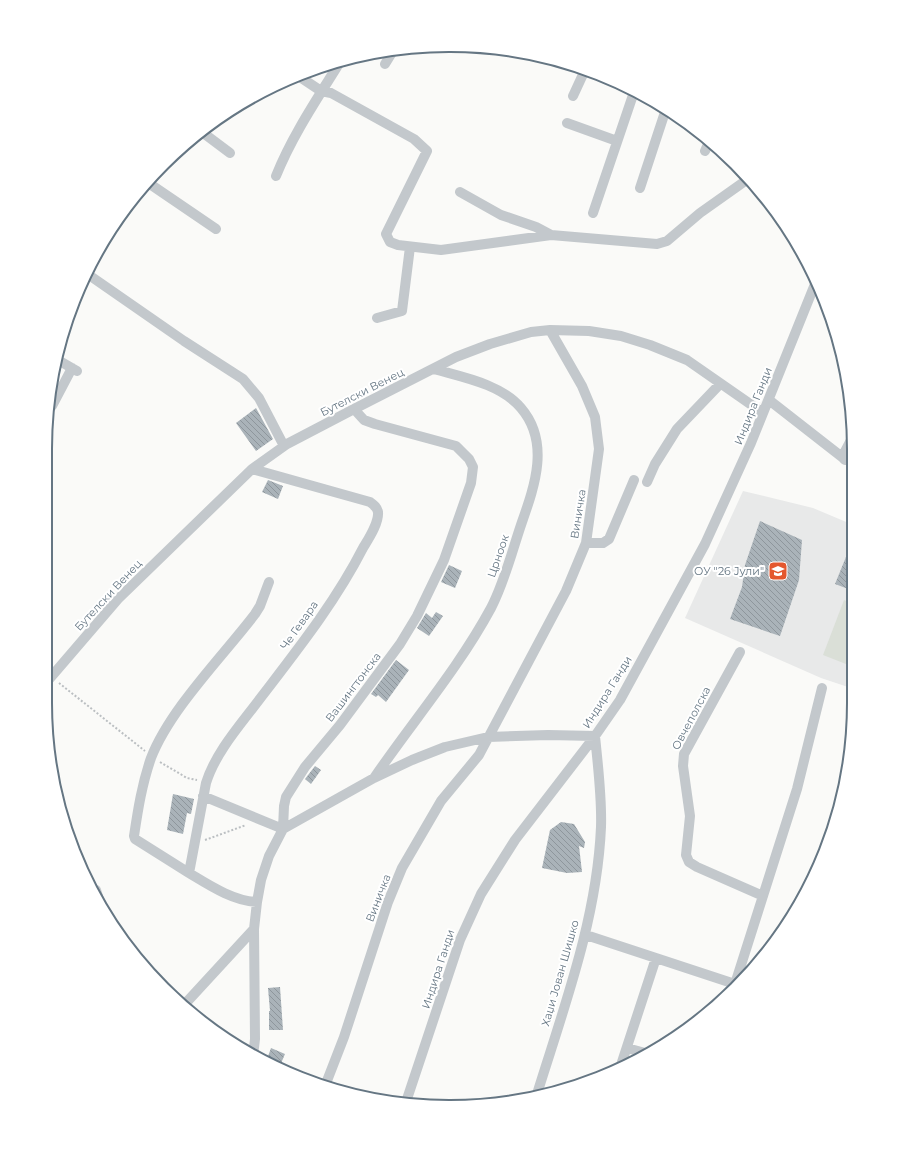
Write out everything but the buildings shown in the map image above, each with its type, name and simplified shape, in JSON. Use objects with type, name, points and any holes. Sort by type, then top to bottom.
[{"type":"street","points":[[385,64],[389,57]]},
{"type":"street","points":[[276,176],[282,161],[321,91],[335,69]]},
{"type":"street","points":[[573,96],[583,75]]},
{"type":"street","points":[[304,80],[321,91],[331,93],[414,139],[427,151],[386,234],[390,242],[410,247],[441,250],[551,235],[658,244],[667,241],[700,213],[744,182]]},
{"type":"street","points":[[593,213],[632,97]]},
{"type":"street","points":[[640,188],[664,115]]},
{"type":"street","points":[[567,123],[617,141]]},
{"type":"street","points":[[206,135],[230,153]]},
{"type":"street","points":[[152,186],[216,228]]},
{"type":"street","points":[[460,192],[502,215],[536,227],[551,235]]},
{"type":"street","points":[[377,318],[402,311],[410,247]]},
{"type":"street","points":[[92,277],[184,341],[243,379],[259,398],[284,446]]},
{"type":"street","name":"Индира Ганди","points":[[407,1098],[460,940],[481,894],[515,840],[595,736],[620,700],[705,544],[751,443],[813,289]]},
{"type":"street","name":"Бутелски Венец","points":[[52,675],[118,599],[252,469],[284,446],[354,409],[456,357],[490,344],[531,332],[550,330],[589,331],[621,336],[650,345],[687,360],[763,413]]},
{"type":"street","name":"Виничка","points":[[328,1081],[344,1037],[388,902],[402,868],[441,802],[479,754],[566,591],[586,543],[599,449],[595,417],[582,386],[550,330]]},
{"type":"street","points":[[55,402],[75,370],[62,363]]},
{"type":"street","name":"Црноок","points":[[374,778],[397,744],[453,670],[491,607],[505,572],[534,488],[537,471],[538,446],[532,425],[522,408],[510,396],[464,378],[434,369]]},
{"type":"street","points":[[647,482],[655,464],[677,429],[720,384]]},
{"type":"street","points":[[769,400],[846,459]]},
{"type":"street","name":"Вашингтонска","points":[[254,1049],[254,929],[260,880],[269,856],[283,829],[284,806],[291,787],[400,644],[417,616],[444,560],[471,483],[472,467],[470,459],[456,446],[375,424],[364,420],[354,409]]},
{"type":"street","name":"Че Гевара","points":[[189,873],[208,774],[228,741],[311,631],[352,570],[374,528],[378,512],[375,506],[370,502],[252,469]]},
{"type":"street","points":[[586,543],[603,543],[609,539],[634,480]]},
{"type":"street","points":[[257,902],[244,900],[225,893],[140,844],[134,836],[140,796],[152,757],[178,712],[255,614],[260,606],[268,582]]},
{"type":"street","name":"Овчеполска","points":[[740,652],[684,754],[683,766],[690,816],[686,855],[690,862],[697,867],[763,896]]},
{"type":"street","points":[[740,974],[763,896],[798,789],[822,688]]},
{"type":"street","points":[[203,796],[283,829],[298,822],[374,778],[412,760],[445,747],[488,737],[548,735],[595,736]]},
{"type":"street","name":"Хаџи Јован Шишко","points":[[538,1089],[586,935],[598,862],[601,827],[600,792],[595,736]]},
{"type":"street","points":[[284,806],[298,822]]},
{"type":"street","points":[[187,1001],[254,929]]},
{"type":"street","points":[[586,935],[732,983]]},
{"type":"street","points":[[622,1060],[656,958]]},
{"type":"street","points":[[626,1048],[639,1052]]},
{"type":"path","points":[[52,683],[152,757],[187,778],[206,783]]},
{"type":"path","points":[[195,844],[260,819]]},
{"type":"shaded area","name":"ОУ \"26 Јули\"","points":[[743,491],[813,508],[847,522],[847,687],[821,678],[685,618]]},
{"type":"shaded area","points":[[844,600],[847,601],[847,664],[823,655]]},
{"type":"place","name":"ОУ \"26 Јули\"","points":[[778,571]]}]
